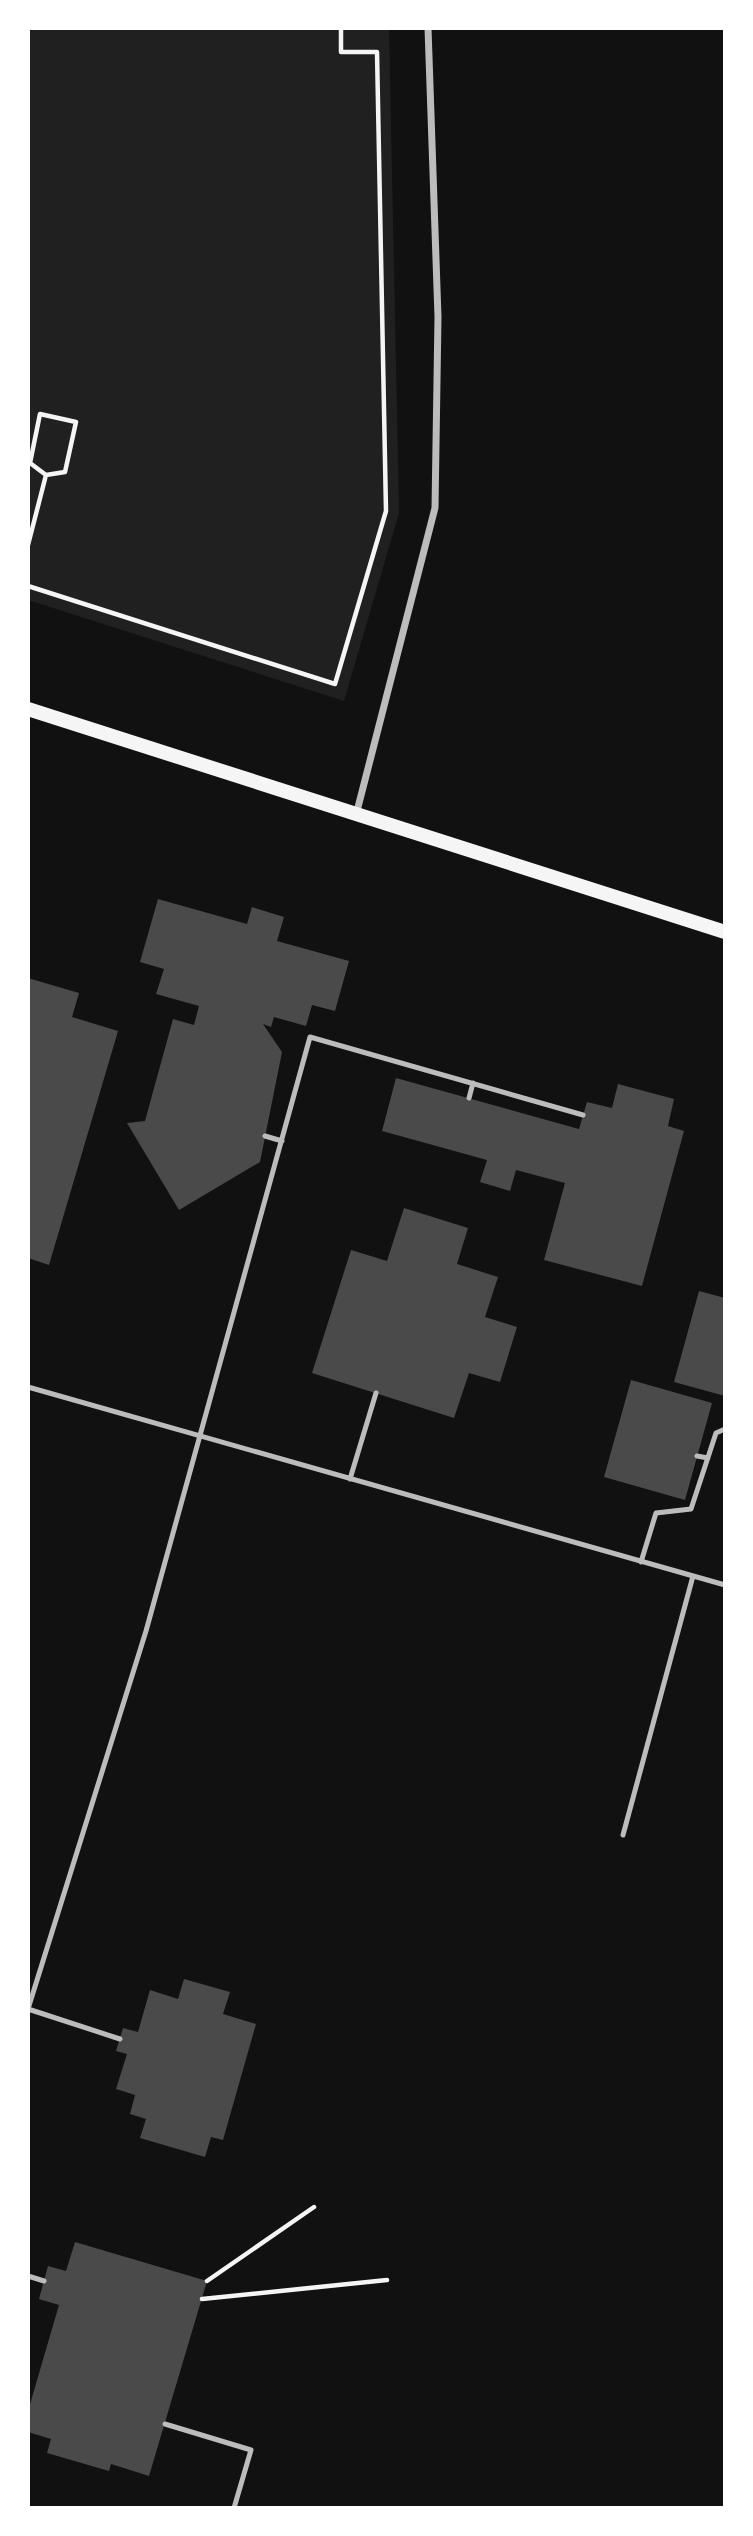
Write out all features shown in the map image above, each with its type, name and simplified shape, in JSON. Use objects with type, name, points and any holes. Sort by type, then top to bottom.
[{"type":"main road","points":[[28,709],[355,816],[725,932]]},
{"type":"street","points":[[355,816],[435,508],[438,317],[428,28]]},
{"type":"lane","points":[[120,2039],[28,2009],[146,1632],[310,1037],[583,1115]]},
{"type":"lane","points":[[469,1098],[473,1083]]},
{"type":"lane","points":[[265,1136],[282,1141]]},
{"type":"lane","points":[[28,1387],[725,1585]]},
{"type":"lane","points":[[350,1479],[376,1394]]},
{"type":"lane","points":[[641,1562],[656,1513],[691,1509],[716,1433],[725,1429]]},
{"type":"lane","points":[[697,1456],[708,1458]]},
{"type":"lane","points":[[623,1835],[692,1576]]},
{"type":"lane","points":[[28,2276],[44,2281]]},
{"type":"lane","points":[[165,2424],[258,2452]]},
{"type":"lane","points":[[234,2508],[251,2450]]},
{"type":"path","points":[[28,586],[335,684],[386,511],[377,52],[341,52],[341,28]]},
{"type":"path","points":[[40,414],[76,422],[65,472],[46,475],[30,463],[40,414]]},
{"type":"path","points":[[28,545],[46,475]]},
{"type":"path","points":[[207,2281],[314,2207]]},
{"type":"path","points":[[202,2299],[387,2280]]},
{"type":"shaded area","points":[[28,28],[389,28],[399,513],[344,701],[28,600]]},
{"type":"building","points":[[158,899],[247,924],[252,907],[284,917],[277,941],[349,961],[335,1011],[312,1005],[306,1026],[274,1017],[271,1027],[263,1024],[282,1052],[260,1162],[179,1210],[127,1123],[145,1121],[173,1019],[194,1025],[199,1006],[156,994],[164,969],[140,962]]},
{"type":"building","points":[[28,978],[79,993],[72,1017],[118,1031],[49,1265],[28,1258]]},
{"type":"building","points":[[396,1078],[579,1129],[587,1102],[612,1108],[618,1084],[674,1099],[668,1126],[684,1131],[642,1286],[544,1260],[565,1183],[516,1170],[510,1191],[480,1182],[487,1160],[382,1131]]},
{"type":"building","points":[[404,1208],[468,1228],[457,1264],[498,1277],[485,1317],[517,1327],[500,1382],[469,1373],[454,1418],[312,1373],[351,1250],[387,1261]]},
{"type":"building","points":[[699,1291],[725,1298],[725,1396],[674,1382]]},
{"type":"building","points":[[631,1380],[712,1403],[685,1500],[604,1477]]},
{"type":"building","points":[[184,1979],[230,1992],[223,2014],[256,2024],[223,2140],[211,2137],[205,2157],[140,2138],[146,2119],[130,2114],[135,2095],[116,2089],[127,2054],[116,2051],[123,2028],[138,2032],[150,1990],[178,1999]]},
{"type":"building","points":[[75,2242],[207,2281],[149,2476],[111,2464],[109,2471],[47,2453],[51,2439],[28,2432],[28,2411],[59,2305],[39,2299],[48,2266],[66,2271]]}]
